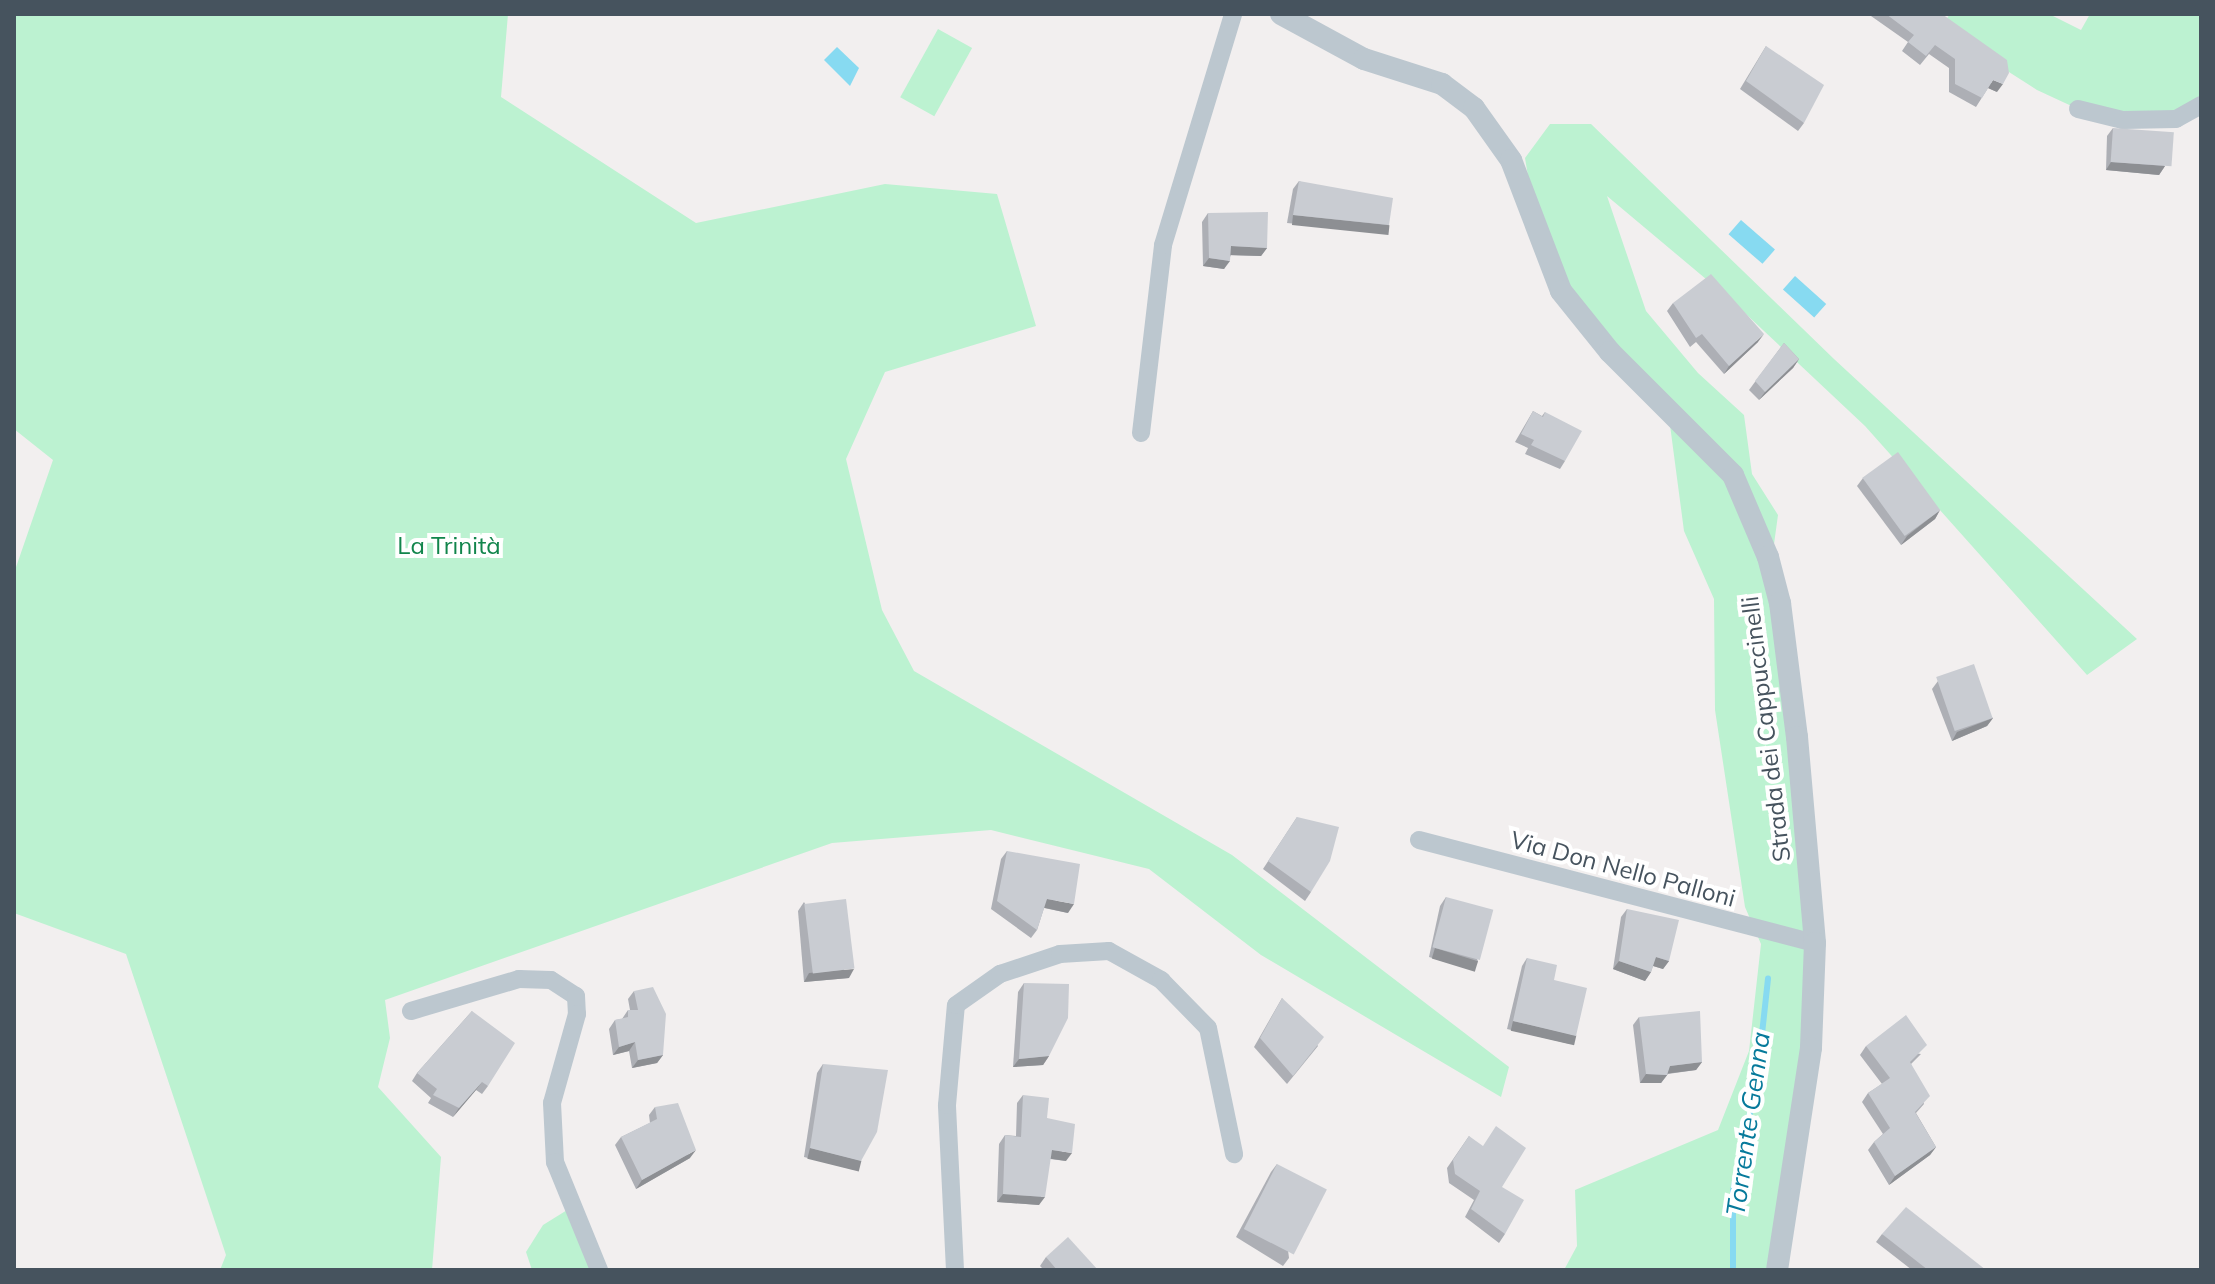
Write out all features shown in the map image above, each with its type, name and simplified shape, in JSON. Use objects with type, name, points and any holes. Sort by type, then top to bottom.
[{"type":"street","points":[[1141,433],[1163,245],[1233,14]]},
{"type":"street","name":"Strada dei Cappuccinelli","points":[[1281,14],[1364,59],[1442,84],[1474,108],[1511,160],[1561,291],[1610,352],[1733,475],[1768,557],[1780,603],[1815,943],[1811,1048],[1777,1270]]},
{"type":"street","points":[[2078,109],[2123,120],[2176,119],[2201,105]]},
{"type":"street","name":"Via Don Nello Palloni","points":[[1419,840],[1815,943]]},
{"type":"street","points":[[955,1270],[947,1105],[956,1005],[1000,974],[1060,954],[1109,951],[1161,980],[1208,1028],[1234,1154]]},
{"type":"street","points":[[411,1011],[519,979],[551,980],[576,996],[577,1014],[552,1103],[555,1162],[599,1270]]},
{"type":"green space","name":"La Trinità","points":[[14,14],[508,14],[501,97],[696,223],[885,184],[997,194],[1036,326],[885,372],[846,459],[882,610],[914,671],[1232,855],[1509,1067],[1501,1097],[1261,955],[1149,869],[991,830],[832,843],[385,1000],[390,1038],[378,1087],[441,1157],[432,1270],[220,1270],[226,1255],[126,954],[14,913],[14,573],[53,460],[14,429]]},
{"type":"green space","points":[[1950,14],[2049,14],[2081,30],[2090,14],[2201,14],[2201,105],[2176,119],[2078,109],[2037,90],[1940,28]]},
{"type":"green space","points":[[938,29],[972,48],[934,116],[900,97]]},
{"type":"green space","points":[[1550,124],[1591,124],[1834,359],[2137,639],[2087,675],[1865,426],[1731,300],[1607,196],[1646,311],[1698,373],[1744,415],[1752,474],[1778,515],[1771,566],[1815,943],[1778,1270],[1564,1270],[1577,1246],[1575,1190],[1718,1130],[1749,1051],[1761,944],[1745,907],[1715,710],[1714,599],[1684,531],[1668,410],[1610,352],[1539,243],[1525,158]]},
{"type":"green space","points":[[572,1207],[595,1270],[532,1270],[526,1252],[543,1225]]},
{"type":"water","points":[[837,47],[859,68],[850,86],[824,60]]},
{"type":"water","points":[[1741,220],[1775,250],[1762,264],[1729,234]]},
{"type":"water","points":[[1795,276],[1826,304],[1814,317],[1783,289]]},
{"type":"building","points":[[1886,14],[1942,14],[2007,60],[2009,73],[2003,84],[1993,80],[1982,98],[1955,84],[1955,59],[1935,45],[1926,56],[1908,42],[1914,35]]},
{"type":"building","points":[[1766,46],[1824,85],[1804,123],[1746,81]]},
{"type":"building","points":[[2113,128],[2174,132],[2171,166],[2111,162]]},
{"type":"building","points":[[1299,181],[1393,198],[1389,225],[1293,215]]},
{"type":"building","points":[[1268,212],[1267,248],[1231,246],[1230,261],[1209,258],[1208,213]]},
{"type":"building","points":[[1711,274],[1764,334],[1729,366],[1702,334],[1696,338],[1673,303]]},
{"type":"building","points":[[1784,343],[1799,359],[1765,392],[1755,381]]},
{"type":"building","points":[[1533,411],[1543,417],[1545,412],[1582,431],[1565,461],[1531,445],[1534,440],[1521,434]]},
{"type":"building","points":[[1898,452],[1940,510],[1905,536],[1862,478]]},
{"type":"building","points":[[1974,664],[1993,718],[1955,731],[1936,677]]},
{"type":"building","points":[[1297,817],[1339,827],[1330,861],[1311,892],[1268,861]]},
{"type":"building","points":[[1007,851],[1080,864],[1074,904],[1047,899],[1037,930],[997,901]]},
{"type":"building","points":[[1446,897],[1493,910],[1480,960],[1433,947]]},
{"type":"building","points":[[846,899],[855,968],[813,974],[804,904]]},
{"type":"building","points":[[1627,909],[1679,920],[1669,961],[1656,957],[1651,972],[1619,961]]},
{"type":"building","points":[[1527,958],[1557,965],[1554,980],[1587,988],[1576,1036],[1513,1021]]},
{"type":"building","points":[[1024,983],[1069,984],[1068,1018],[1049,1056],[1019,1059]]},
{"type":"building","points":[[653,987],[666,1014],[663,1055],[638,1060],[635,1042],[619,1047],[615,1020],[628,1017],[628,1010],[638,1010],[634,991]]},
{"type":"building","points":[[1282,998],[1324,1037],[1293,1076],[1260,1038]]},
{"type":"building","points":[[472,1011],[515,1043],[488,1086],[482,1082],[459,1108],[433,1095],[437,1089],[417,1073]]},
{"type":"building","points":[[1700,1011],[1702,1062],[1670,1066],[1667,1075],[1646,1074],[1639,1017]]},
{"type":"building","points":[[1906,1015],[1927,1045],[1910,1062],[1930,1096],[1915,1112],[1936,1147],[1895,1176],[1874,1142],[1890,1128],[1868,1093],[1890,1078],[1866,1046]]},
{"type":"building","points":[[823,1064],[888,1070],[877,1132],[861,1161],[810,1148]]},
{"type":"building","points":[[1023,1095],[1049,1098],[1047,1118],[1075,1124],[1072,1153],[1052,1150],[1045,1197],[1003,1194],[1005,1135],[1021,1137]]},
{"type":"building","points":[[678,1103],[696,1150],[642,1180],[621,1137],[657,1119],[655,1107]]},
{"type":"building","points":[[1496,1126],[1526,1148],[1502,1187],[1524,1200],[1505,1234],[1471,1209],[1480,1191],[1455,1174],[1453,1160],[1469,1136],[1483,1146]]},
{"type":"building","points":[[1277,1164],[1327,1189],[1294,1254],[1244,1229]]},
{"type":"building","points":[[1906,1207],[1986,1270],[1928,1270],[1882,1234]]},
{"type":"building","points":[[1068,1237],[1098,1270],[1057,1270],[1046,1257]]},
{"type":"waterway","name":"Torrente Genna","points":[[1733,1270],[1733,1191],[1757,1080],[1768,979]]}]
